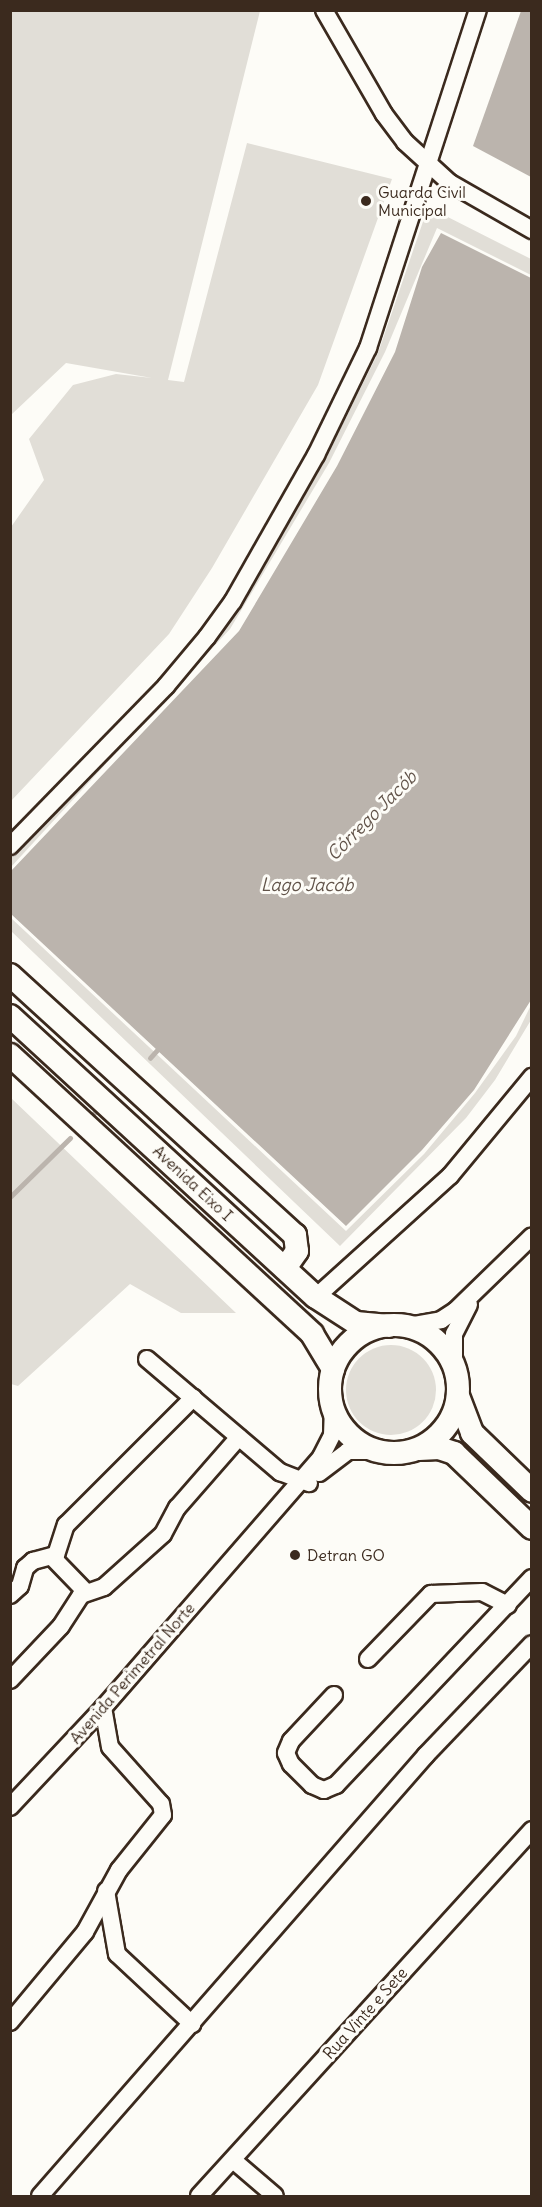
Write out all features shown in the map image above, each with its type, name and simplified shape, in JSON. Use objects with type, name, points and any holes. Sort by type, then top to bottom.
[{"type":"main road","points":[[10,975],[295,1235],[297,1251],[285,1268]]},
{"type":"main road","name":"Avenida Eixo I","points":[[10,1016],[316,1297],[356,1323],[396,1326]]},
{"type":"main road","name":"Avenida Eixo I","points":[[10,1055],[312,1334],[333,1369]]},
{"type":"main road","points":[[531,1491],[472,1433],[458,1396],[454,1369],[445,1348],[436,1340],[419,1330],[396,1326],[359,1335],[339,1356],[333,1369],[330,1390],[333,1410],[349,1436],[376,1451],[398,1453],[439,1448],[454,1453],[531,1528]]},
{"type":"main road","points":[[419,1449],[443,1430],[458,1396]]},
{"type":"street","points":[[324,10],[384,114],[429,166],[472,199],[531,230]]},
{"type":"street","points":[[10,846],[166,686],[232,601],[316,455],[361,366],[429,166],[478,10]]},
{"type":"street","points":[[316,1297],[450,1176],[531,1077]]},
{"type":"street","points":[[396,1326],[441,1320],[476,1294],[531,1236]]},
{"type":"street","points":[[454,1369],[454,1334],[476,1294]]},
{"type":"street","points":[[147,1359],[280,1472],[304,1482]]},
{"type":"street","points":[[53,1558],[66,1525],[193,1398]]},
{"type":"street","name":"Avenida Perimetral Norte","points":[[304,1482],[328,1446],[333,1410]]},
{"type":"street","points":[[10,1680],[61,1626],[86,1592],[104,1587],[163,1534],[177,1508],[239,1437]]},
{"type":"street","name":"Avenida Perimetral Norte","points":[[10,1808],[102,1708],[251,1537],[304,1482],[336,1456],[354,1450],[376,1451]]},
{"type":"street","points":[[53,1558],[86,1592]]},
{"type":"street","points":[[10,1595],[20,1586],[25,1568],[33,1561],[53,1558]]},
{"type":"street","points":[[334,1695],[291,1741],[286,1753],[291,1764],[312,1785],[324,1790],[336,1785],[531,1578]]},
{"type":"street","points":[[368,1659],[430,1594],[482,1592],[508,1605]]},
{"type":"street","points":[[40,2196],[426,1755],[531,1644]]},
{"type":"street","points":[[10,2022],[85,1932],[106,1891],[164,1812],[110,1748],[102,1708]]},
{"type":"street","name":"Rua Vinte e Sete","points":[[198,2196],[531,1830]]},
{"type":"street","points":[[106,1891],[117,1954],[192,2024]]},
{"type":"street","points":[[232,2160],[274,2196]]},
{"type":"shaded area","points":[[11,10],[260,11],[168,380],[184,382],[247,143],[392,179],[318,385],[212,568],[169,634],[11,801],[11,527],[44,480],[29,439],[73,385],[116,374],[152,378],[66,363],[11,415]]},
{"type":"shaded area","points":[[428,207],[531,259],[531,275],[437,228],[385,352],[329,463],[230,629],[11,867],[11,856],[177,683],[224,623],[325,460],[378,353]]},
{"type":"shaded area","points":[[11,918],[346,1231],[424,1154],[475,1093],[516,1036],[531,1005],[531,1020],[495,1080],[466,1118],[340,1246],[11,931]]},
{"type":"shaded area","points":[[10,1098],[236,1313],[181,1313],[130,1284],[18,1386],[11,1384]]},
{"type":"shaded area","points":[[391,1345],[408,1349],[423,1358],[432,1373],[436,1390],[432,1407],[423,1422],[408,1431],[391,1435],[374,1431],[359,1422],[350,1407],[346,1390],[350,1373],[359,1358],[374,1349]]},
{"type":"water","points":[[521,11],[531,11],[531,177],[473,146]]},
{"type":"water","name":"Lago Jacób","points":[[441,233],[531,278],[531,1000],[474,1090],[422,1150],[346,1226],[11,914],[11,871],[239,631],[337,466],[395,352],[422,267]]},
{"type":"waterway","name":"Córrego Jacób","points":[[150,1058],[159,1048]]},
{"type":"waterway","points":[[92,1115],[96,1111]]},
{"type":"waterway","name":"Córrego Jacób","points":[[10,1197],[70,1138]]},
{"type":"place","name":"Guarda Civil Municipal","points":[[366,201]]},
{"type":"place","name":"Detran GO","points":[[295,1555]]}]
